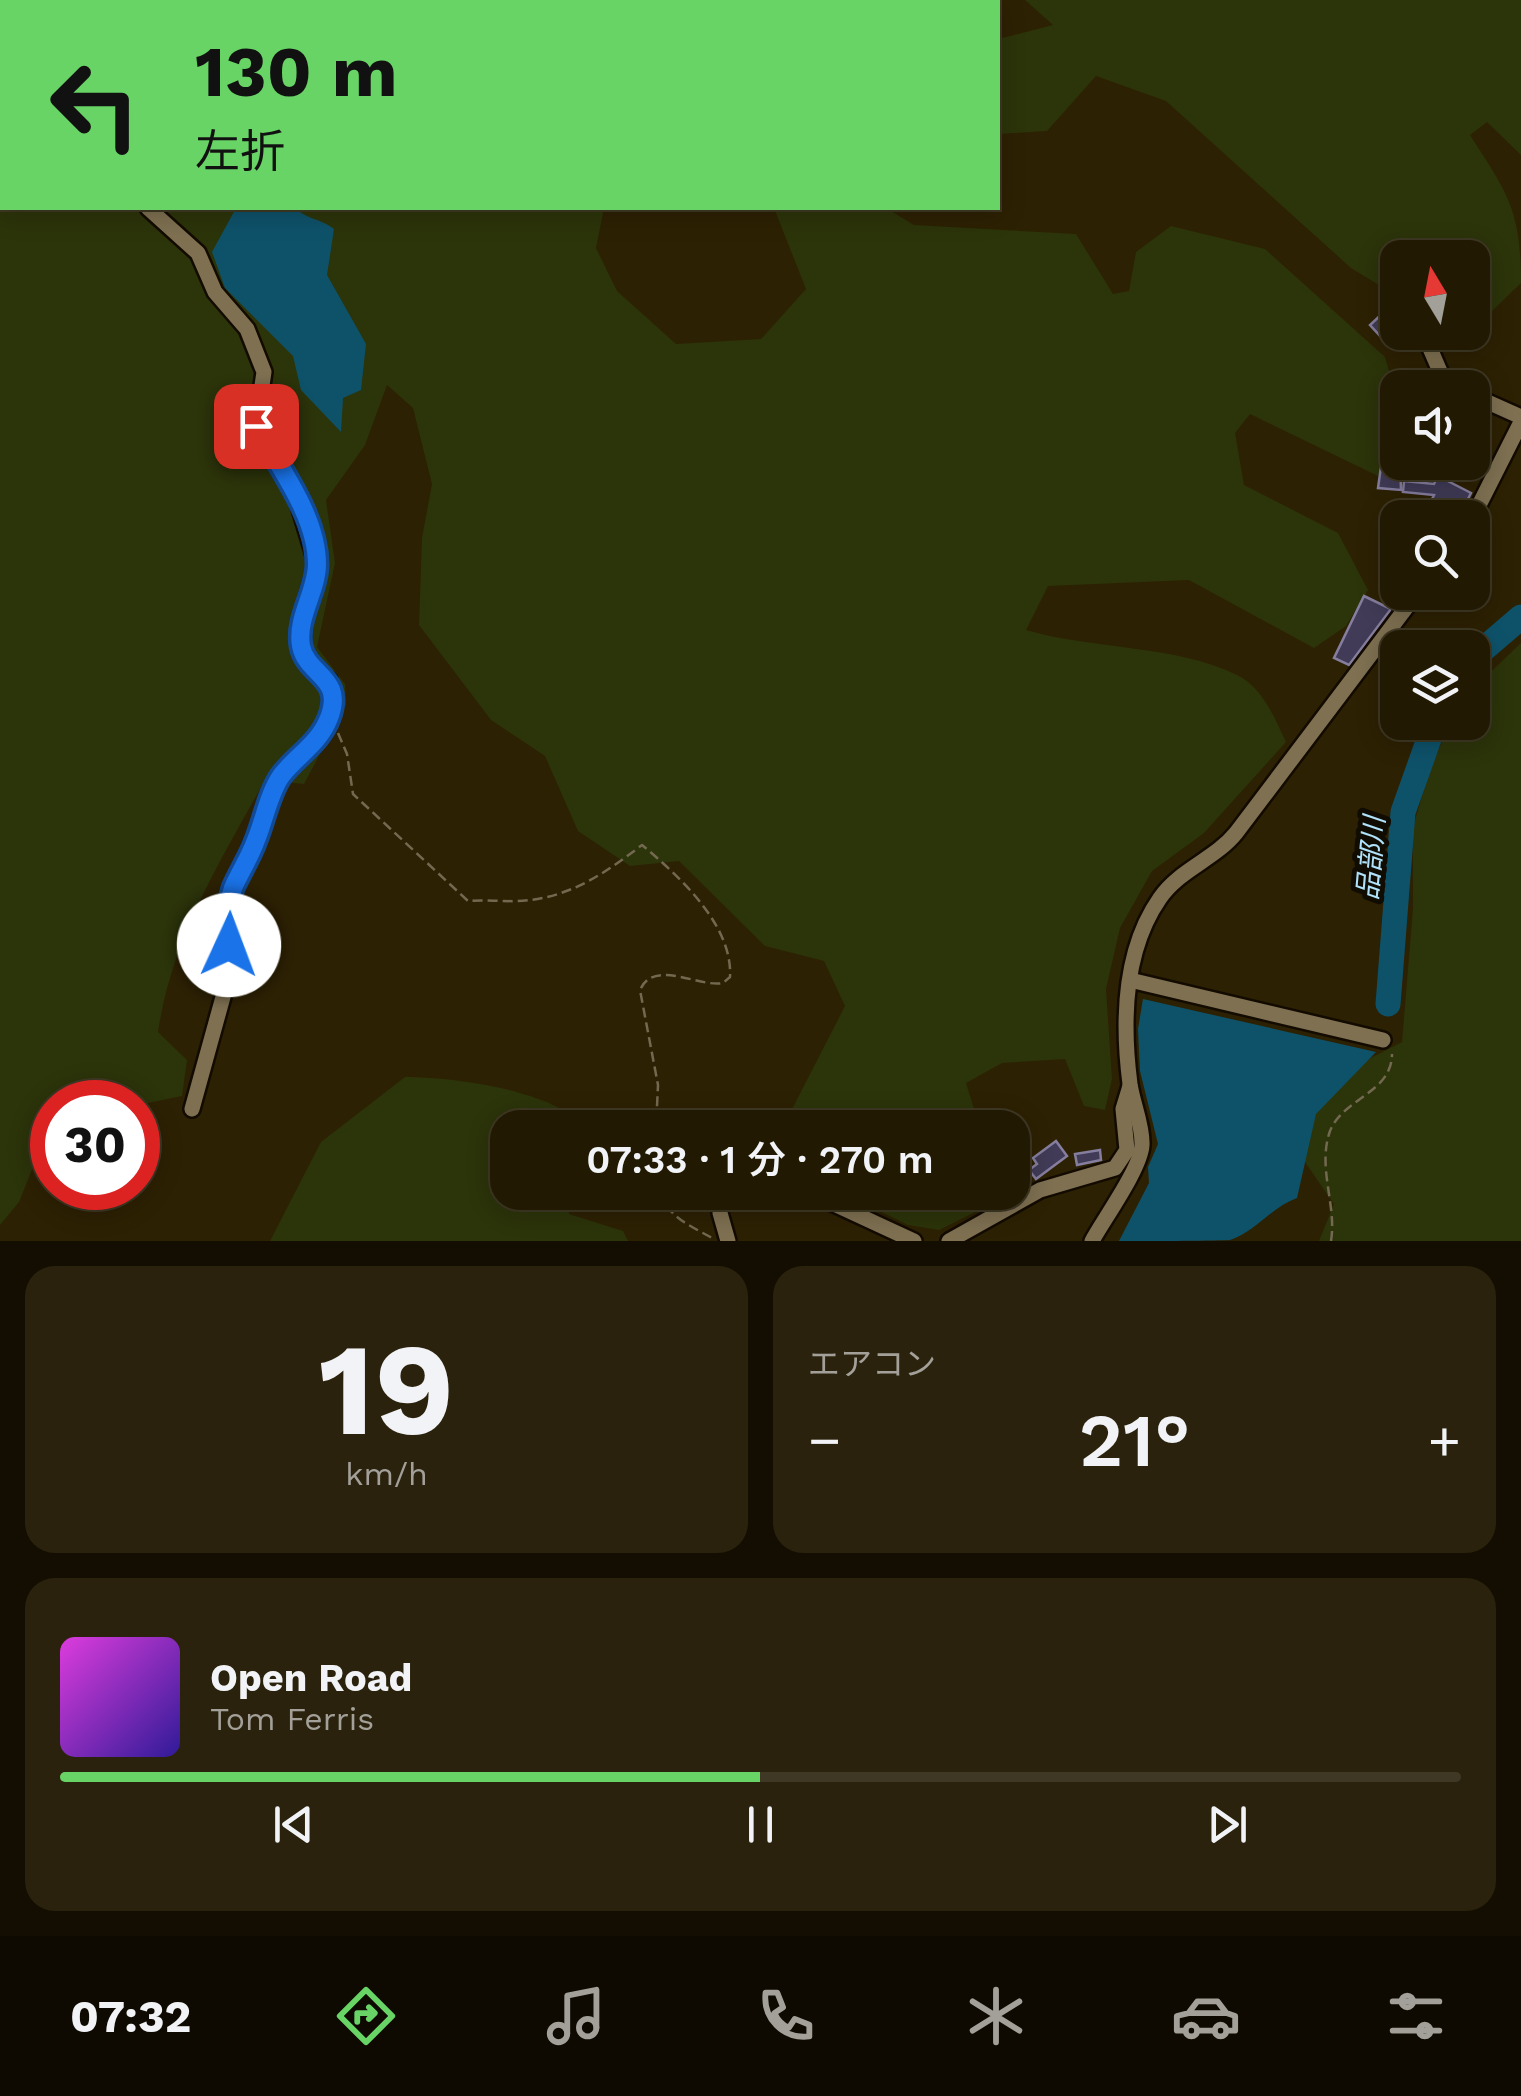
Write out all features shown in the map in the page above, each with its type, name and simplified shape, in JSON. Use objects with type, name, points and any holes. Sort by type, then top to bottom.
[{"type":"street","points":[[151,210],[198,253],[215,292],[247,329],[264,372],[256,426],[294,490],[317,566],[307,598],[301,648],[314,668],[329,680],[330,716],[313,746],[280,778],[233,888],[227,922],[231,968],[192,1109]]},
{"type":"street","points":[[1481,500],[1521,419],[1490,404]]},
{"type":"street","points":[[1092,1241],[1142,1146],[1130,1086],[1126,1018],[1130,980],[1143,928],[1162,895],[1192,868],[1224,848],[1404,610]]},
{"type":"street","points":[[1130,980],[1383,1040]]},
{"type":"street","points":[[949,1241],[1040,1190],[1115,1168],[1127,1150],[1122,1109],[1130,1086]]},
{"type":"street","points":[[720,1210],[728,1241]]},
{"type":"street","points":[[849,1210],[914,1241]]},
{"type":"path","points":[[330,716],[347,754],[354,794],[468,901],[527,901],[578,888],[642,845],[664,863],[714,921],[730,963],[730,977],[723,984],[654,976],[644,981],[640,990],[658,1085],[657,1110]]},
{"type":"path","points":[[1331,1241],[1325,1166],[1331,1129],[1392,1068],[1392,1053],[1383,1040]]},
{"type":"path","points":[[671,1210],[682,1222],[717,1241]]},
{"type":"green space","points":[[1025,0],[1521,0],[1521,155],[1487,122],[1470,135],[1510,204],[1518,237],[1521,283],[1490,313],[1490,240],[1380,240],[1380,286],[1351,268],[1166,101],[1096,76],[1047,131],[1000,134],[1000,38],[1053,25]]},
{"type":"green space","points":[[0,210],[604,210],[596,248],[617,291],[676,344],[761,339],[806,289],[775,210],[889,210],[914,225],[1076,234],[1113,294],[1129,291],[1136,252],[1171,226],[1265,249],[1385,357],[1389,370],[1380,370],[1378,476],[1250,414],[1235,433],[1244,485],[1338,533],[1368,590],[1346,626],[1314,648],[1189,580],[1048,586],[1026,630],[1188,658],[1237,675],[1261,695],[1286,742],[1204,833],[1152,871],[1120,928],[1106,989],[1112,1079],[1105,1110],[1084,1106],[1065,1059],[1002,1063],[966,1083],[974,1110],[792,1110],[845,1006],[824,961],[765,946],[679,861],[630,866],[578,831],[545,756],[491,720],[419,625],[422,538],[432,484],[413,408],[387,385],[365,445],[326,500],[335,563],[317,647],[345,684],[346,705],[304,784],[265,780],[186,932],[158,1032],[187,1060],[182,1096],[160,1100],[160,1080],[30,1080],[30,1174],[19,1202],[0,1225]]},
{"type":"green space","points":[[1521,643],[1521,1241],[1319,1241],[1334,1204],[1296,1149],[1308,1105],[1357,1065],[1402,1042],[1413,909],[1413,827],[1443,740],[1490,740],[1490,673]]},
{"type":"green space","points":[[405,1077],[449,1080],[527,1095],[562,1110],[490,1110],[490,1210],[569,1210],[569,1214],[623,1231],[628,1241],[270,1241],[321,1142]]},
{"type":"green space","points":[[878,1210],[979,1210],[939,1230],[908,1225]]},
{"type":"water","points":[[235,210],[298,210],[334,229],[327,275],[366,344],[361,390],[343,398],[341,432],[301,390],[293,356],[225,288],[212,252]]},
{"type":"water","points":[[1143,999],[1376,1052],[1316,1114],[1297,1198],[1230,1240],[1119,1241],[1149,1183],[1148,1167],[1158,1144],[1140,1071],[1138,1029]]},
{"type":"building","points":[[1380,316],[1380,336],[1370,325]]},
{"type":"building","points":[[1380,474],[1380,480],[1401,480],[1401,490],[1378,488]]},
{"type":"building","points":[[1436,480],[1446,480],[1471,493],[1468,500],[1432,500],[1434,495],[1403,492],[1404,481],[1434,484]]},
{"type":"building","points":[[1364,596],[1380,604],[1380,610],[1390,610],[1349,665],[1334,658]]},
{"type":"building","points":[[1056,1141],[1067,1156],[1036,1179],[1030,1171],[1037,1164],[1033,1158]]},
{"type":"building","points":[[1100,1150],[1101,1160],[1077,1165],[1075,1154]]},
{"type":"waterway","name":"品部川","points":[[1490,644],[1521,617]]},
{"type":"waterway","name":"品部川","points":[[1388,1004],[1403,812],[1429,740]]},
{"type":"route","points":[[229,945],[228,906],[233,888],[280,778],[313,746],[330,716],[332,693],[329,680],[314,668],[301,648],[307,598],[317,566],[310,536],[294,490],[256,426]]}]
